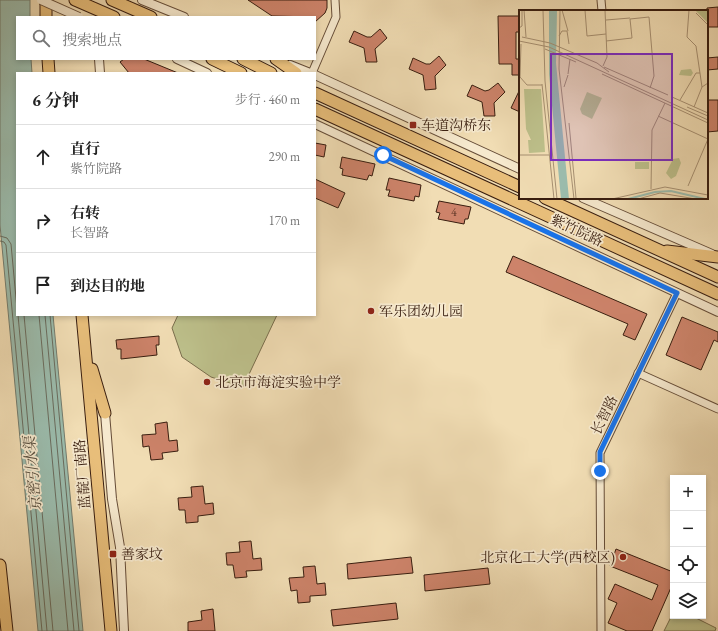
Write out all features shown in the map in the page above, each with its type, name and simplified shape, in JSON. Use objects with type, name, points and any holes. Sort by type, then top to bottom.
[{"type":"highway","points":[[46,0],[46,16]]},
{"type":"highway","points":[[75,0],[112,16]]},
{"type":"highway","points":[[112,0],[149,16]]},
{"type":"highway","points":[[48,60],[48,72]]},
{"type":"highway","points":[[214,60],[239,72]]},
{"type":"highway","points":[[244,60],[268,72]]},
{"type":"highway","points":[[278,60],[295,72]]},
{"type":"highway","points":[[316,87],[347,108]]},
{"type":"highway","points":[[316,93],[519,187]]},
{"type":"highway","name":"紫竹院路","points":[[316,109],[718,294]]},
{"type":"highway","name":"紫竹院路","points":[[547,199],[718,277]]},
{"type":"highway","points":[[656,249],[718,257]]},
{"type":"highway","name":"蓝靛厂南路","points":[[82,316],[111,631]]},
{"type":"highway","points":[[86,347],[105,413]]},
{"type":"highway","points":[[0,565],[7,631]]},
{"type":"street","points":[[41,0],[77,16]]},
{"type":"street","points":[[142,0],[182,16]]},
{"type":"street","points":[[311,72],[336,17],[335,0]]},
{"type":"street","points":[[601,0],[602,10]]},
{"type":"street","points":[[99,60],[100,72]]},
{"type":"street","points":[[102,60],[103,72]]},
{"type":"street","points":[[179,60],[205,72]]},
{"type":"street","points":[[279,60],[309,72]]},
{"type":"street","points":[[316,75],[519,169]]},
{"type":"street","name":"紫竹院路","points":[[316,124],[718,312]]},
{"type":"street","points":[[593,200],[718,257]]},
{"type":"street","name":"长智路","points":[[601,631],[600,452],[677,293]]},
{"type":"street","points":[[638,373],[718,409]]},
{"type":"street","name":"蓝靛厂南路","points":[[105,413],[112,499],[120,547],[124,631]]},
{"type":"green space","points":[[178,316],[277,316],[243,387],[211,377],[182,357],[172,328]]},
{"type":"green space","points":[[670,619],[698,619],[716,628],[715,631],[664,631]]},
{"type":"water","name":"京密引水渠","points":[[0,0],[30,0],[30,16],[16,16],[16,60],[31,60],[32,72],[16,72],[16,316],[53,316],[83,631],[38,631],[0,225]]},
{"type":"building","points":[[248,0],[327,0],[327,8],[325,13],[316,21],[316,16],[272,16]]},
{"type":"building","points":[[718,7],[718,27],[708,27],[707,8]]},
{"type":"building","points":[[498,16],[519,16],[519,32],[516,32],[516,59],[519,59],[519,75],[512,75],[512,64],[499,64]]},
{"type":"building","points":[[380,29],[387,38],[375,49],[377,62],[366,62],[364,48],[349,42],[354,31],[367,37],[371,37]]},
{"type":"building","points":[[439,56],[446,65],[435,76],[436,89],[425,90],[423,75],[409,69],[413,58],[426,64],[430,64]]},
{"type":"building","points":[[718,57],[718,69],[708,70],[708,58]]},
{"type":"building","points":[[123,60],[146,60],[176,72],[128,72],[120,62]]},
{"type":"building","points":[[498,83],[505,92],[494,103],[495,116],[484,116],[482,102],[467,96],[472,85],[485,91],[489,90]]},
{"type":"building","points":[[519,91],[519,112],[511,108]]},
{"type":"building","points":[[708,100],[718,100],[718,131],[708,132]]},
{"type":"building","points":[[316,143],[326,145],[324,157],[316,155]]},
{"type":"building","points":[[342,157],[375,164],[372,176],[369,175],[367,180],[342,175],[343,169],[340,168]]},
{"type":"building","points":[[389,178],[421,185],[419,197],[415,196],[414,201],[388,196],[390,190],[386,190]]},
{"type":"building","points":[[316,179],[345,193],[338,208],[316,198]]},
{"type":"building","points":[[439,201],[471,207],[468,219],[465,219],[464,224],[438,219],[440,213],[436,212]]},
{"type":"building","points":[[513,256],[647,314],[635,340],[623,335],[628,324],[506,272]]},
{"type":"building","points":[[682,317],[718,332],[718,342],[714,340],[701,370],[666,355]]},
{"type":"building","points":[[159,336],[159,345],[156,345],[157,355],[121,359],[121,349],[117,349],[116,340]]},
{"type":"building","points":[[167,422],[169,441],[177,440],[178,451],[162,453],[163,459],[151,460],[149,446],[143,447],[142,435],[156,434],[155,424]]},
{"type":"building","points":[[203,486],[205,504],[213,503],[214,514],[198,516],[198,522],[186,523],[185,510],[179,510],[178,498],[192,497],[191,487]]},
{"type":"building","points":[[251,541],[253,559],[261,558],[262,570],[246,571],[247,577],[235,578],[233,565],[227,565],[226,553],[240,552],[239,542]]},
{"type":"building","points":[[616,549],[670,571],[670,590],[652,631],[627,631],[608,623],[617,603],[608,599],[615,584],[652,600],[658,585],[610,566]]},
{"type":"building","points":[[411,557],[413,573],[348,579],[347,564]]},
{"type":"building","points":[[315,566],[317,584],[325,583],[326,595],[310,596],[310,602],[298,603],[297,590],[291,591],[289,578],[304,577],[303,567]]},
{"type":"building","points":[[488,568],[490,584],[425,591],[424,575]]},
{"type":"building","points":[[396,603],[398,619],[333,626],[331,610]]},
{"type":"building","points":[[213,609],[215,631],[188,631],[188,622],[202,620],[201,611]]},
{"type":"place","name":"车道沟桥东","points":[[413,125]]},
{"type":"place","name":"军乐团幼儿园","points":[[371,311]]},
{"type":"place","name":"北京市海淀实验中学","points":[[207,382]]},
{"type":"place","name":"善家坟","points":[[113,554]]},
{"type":"place","name":"北京化工大学(西校区)","points":[[623,557]]},
{"type":"route","points":[[383,155],[677,293],[600,452],[600,471]]}]
